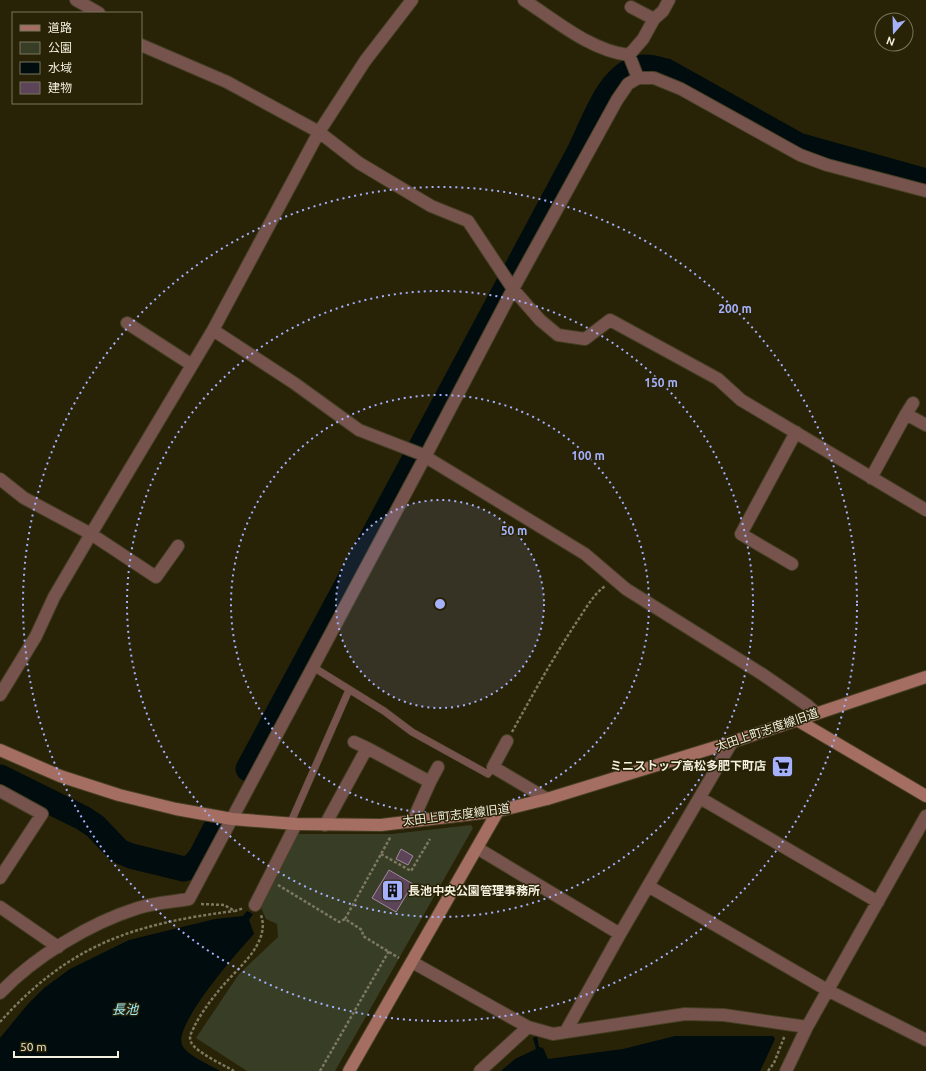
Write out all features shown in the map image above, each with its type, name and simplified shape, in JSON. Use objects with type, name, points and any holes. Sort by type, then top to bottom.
[{"type":"street","points":[[76,0],[97,12]]},
{"type":"street","points":[[0,695],[36,636],[54,597],[90,534],[213,330],[319,132],[366,61],[412,0]]},
{"type":"street","points":[[524,0],[583,38],[631,58]]},
{"type":"street","points":[[631,58],[654,19],[663,12],[669,0]]},
{"type":"street","points":[[631,6],[654,19]]},
{"type":"street","points":[[142,45],[227,82],[319,132],[359,163],[431,206],[468,221],[513,289],[540,320],[558,335],[585,339],[610,320],[718,379],[741,400],[926,510]]},
{"type":"street","points":[[631,58],[638,78]]},
{"type":"street","points":[[0,993],[20,972],[88,929],[138,908],[189,899],[312,667],[419,454],[513,289],[617,100],[628,84],[638,78],[654,78],[681,89],[800,155],[827,165],[926,191]]},
{"type":"street","points":[[127,323],[192,365]]},
{"type":"street","points":[[213,330],[294,383],[359,430],[419,454],[585,554],[626,589],[762,674],[807,705],[816,713]]},
{"type":"street","points":[[871,478],[913,403]]},
{"type":"street","points":[[906,414],[926,425]]},
{"type":"street","points":[[792,564],[741,534],[796,432]]},
{"type":"street","points":[[0,479],[24,498],[90,534],[156,577],[178,546]]},
{"type":"street","name":"太田上町志度線旧道","points":[[0,750],[60,776],[119,796],[176,809],[232,818],[293,824],[381,825],[498,811],[547,799],[732,742],[926,677]]},
{"type":"street","points":[[797,720],[926,796]]},
{"type":"street","points":[[507,741],[493,767],[547,799]]},
{"type":"street","points":[[354,742],[430,782]]},
{"type":"street","points":[[566,1031],[620,934],[732,742]]},
{"type":"street","points":[[325,824],[367,748]]},
{"type":"street","points":[[414,820],[438,767]]},
{"type":"street","points":[[0,791],[42,814],[0,878]]},
{"type":"street","points":[[700,798],[878,902]]},
{"type":"street","points":[[349,1071],[498,811]]},
{"type":"street","points":[[786,1071],[806,1031],[926,816]]},
{"type":"street","points":[[254,905],[268,879],[293,824]]},
{"type":"street","points":[[477,848],[620,934]]},
{"type":"street","points":[[648,886],[829,990],[926,1040]]},
{"type":"street","points":[[0,907],[58,947]]},
{"type":"street","points":[[412,962],[528,1027],[554,1034],[686,1014],[724,1015],[806,1031]]},
{"type":"street","points":[[480,1071],[528,1027]]},
{"type":"lane","points":[[312,667],[384,712],[422,738],[488,774],[493,767]]},
{"type":"lane","points":[[293,824],[349,690]]},
{"type":"path","points":[[507,741],[548,667],[577,622],[597,592],[615,579]]},
{"type":"path","points":[[268,879],[339,922],[345,919],[392,834]]},
{"type":"path","points":[[381,854],[412,871],[430,840]]},
{"type":"path","points":[[189,899],[201,904],[224,906],[235,911]]},
{"type":"path","points":[[0,1022],[26,994],[45,978],[70,960],[93,947],[123,934],[150,926],[195,916],[235,911],[254,905],[260,913],[263,928],[255,948],[219,990],[201,1015],[191,1033],[190,1041],[195,1048],[234,1071]]},
{"type":"path","points":[[345,919],[362,930],[364,936],[399,958]]},
{"type":"path","points":[[320,1071],[389,951]]},
{"type":"path","points":[[778,1032],[806,1031]]},
{"type":"path","points":[[768,1071],[774,1063],[786,1032]]},
{"type":"green space","points":[[471,825],[473,828],[335,1071],[247,1071],[196,1038],[239,974],[278,937],[277,924],[266,919],[259,903],[296,834],[392,834]]},
{"type":"water","name":"長池","points":[[247,911],[253,914],[249,920],[254,934],[209,988],[187,1021],[182,1035],[182,1045],[184,1049],[199,1060],[220,1071],[0,1071],[0,1038],[28,1004],[44,988],[70,969],[129,940],[215,919],[243,916]]},
{"type":"water","points":[[537,1036],[539,1047],[543,1048],[548,1059],[623,1049],[675,1036],[773,1036],[775,1039],[760,1071],[501,1071],[515,1059],[536,1049],[533,1038]]},
{"type":"building","points":[[401,849],[413,856],[408,865],[396,859]]},
{"type":"building","name":"長池中央公園管理事務所","points":[[389,870],[413,884],[396,912],[372,898]]},
{"type":"waterway","points":[[248,769],[579,152],[603,101],[620,79],[630,71],[642,67],[651,67],[666,71],[798,145],[926,181]]},
{"type":"waterway","points":[[0,777],[83,818],[95,826],[119,851],[131,856],[184,869],[193,866],[201,856],[216,827]]},
{"type":"place","name":"ミニストップ高松多肥下町店","points":[[782,766]]},
{"type":"place","name":"長池中央公園管理事務所","points":[[393,891]]}]
